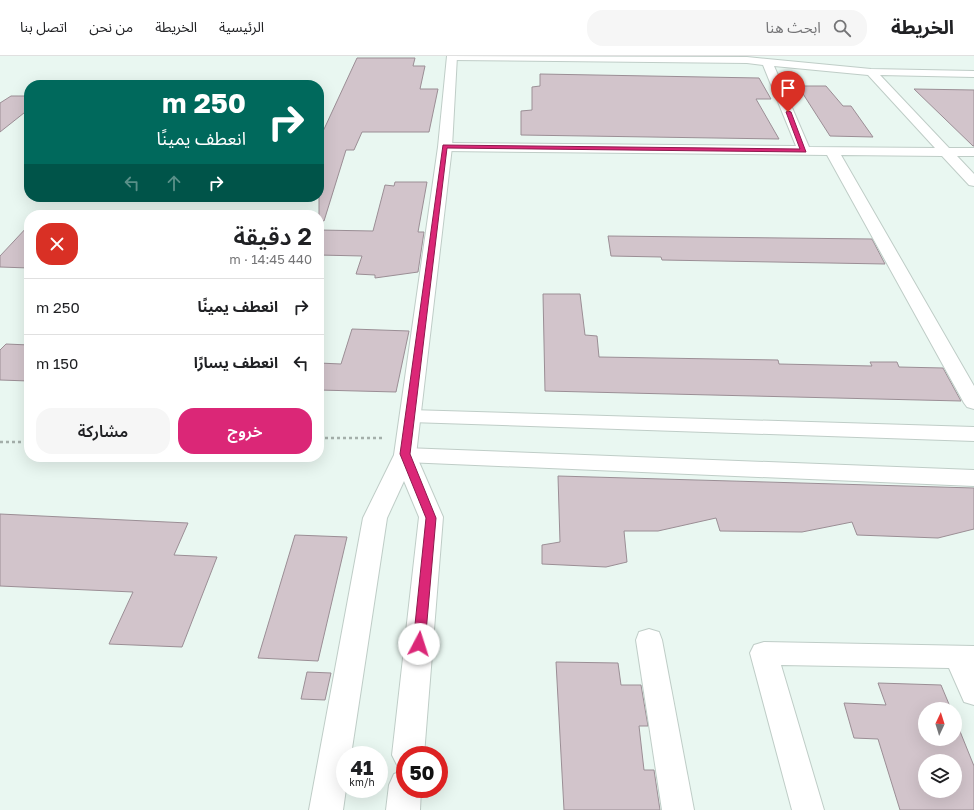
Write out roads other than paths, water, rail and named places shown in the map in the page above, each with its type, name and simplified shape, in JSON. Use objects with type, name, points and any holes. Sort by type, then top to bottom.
[{"type":"main road","points":[[326,810],[375,518],[406,446],[445,147],[452,56]]},
{"type":"main road","points":[[406,446],[431,518],[409,746]]},
{"type":"main road","points":[[403,810],[404,798]]},
{"type":"street","points":[[452,56],[768,61],[871,72],[974,74]]},
{"type":"street","points":[[768,61],[804,150]]},
{"type":"street","points":[[871,72],[974,182]]},
{"type":"street","points":[[445,147],[974,152]]},
{"type":"street","points":[[832,151],[974,403]]},
{"type":"street","points":[[410,416],[974,434]]},
{"type":"street","points":[[406,446],[974,478]]},
{"type":"street","points":[[649,640],[678,810]]},
{"type":"street","points":[[808,810],[764,653],[966,657],[974,693]]}]
